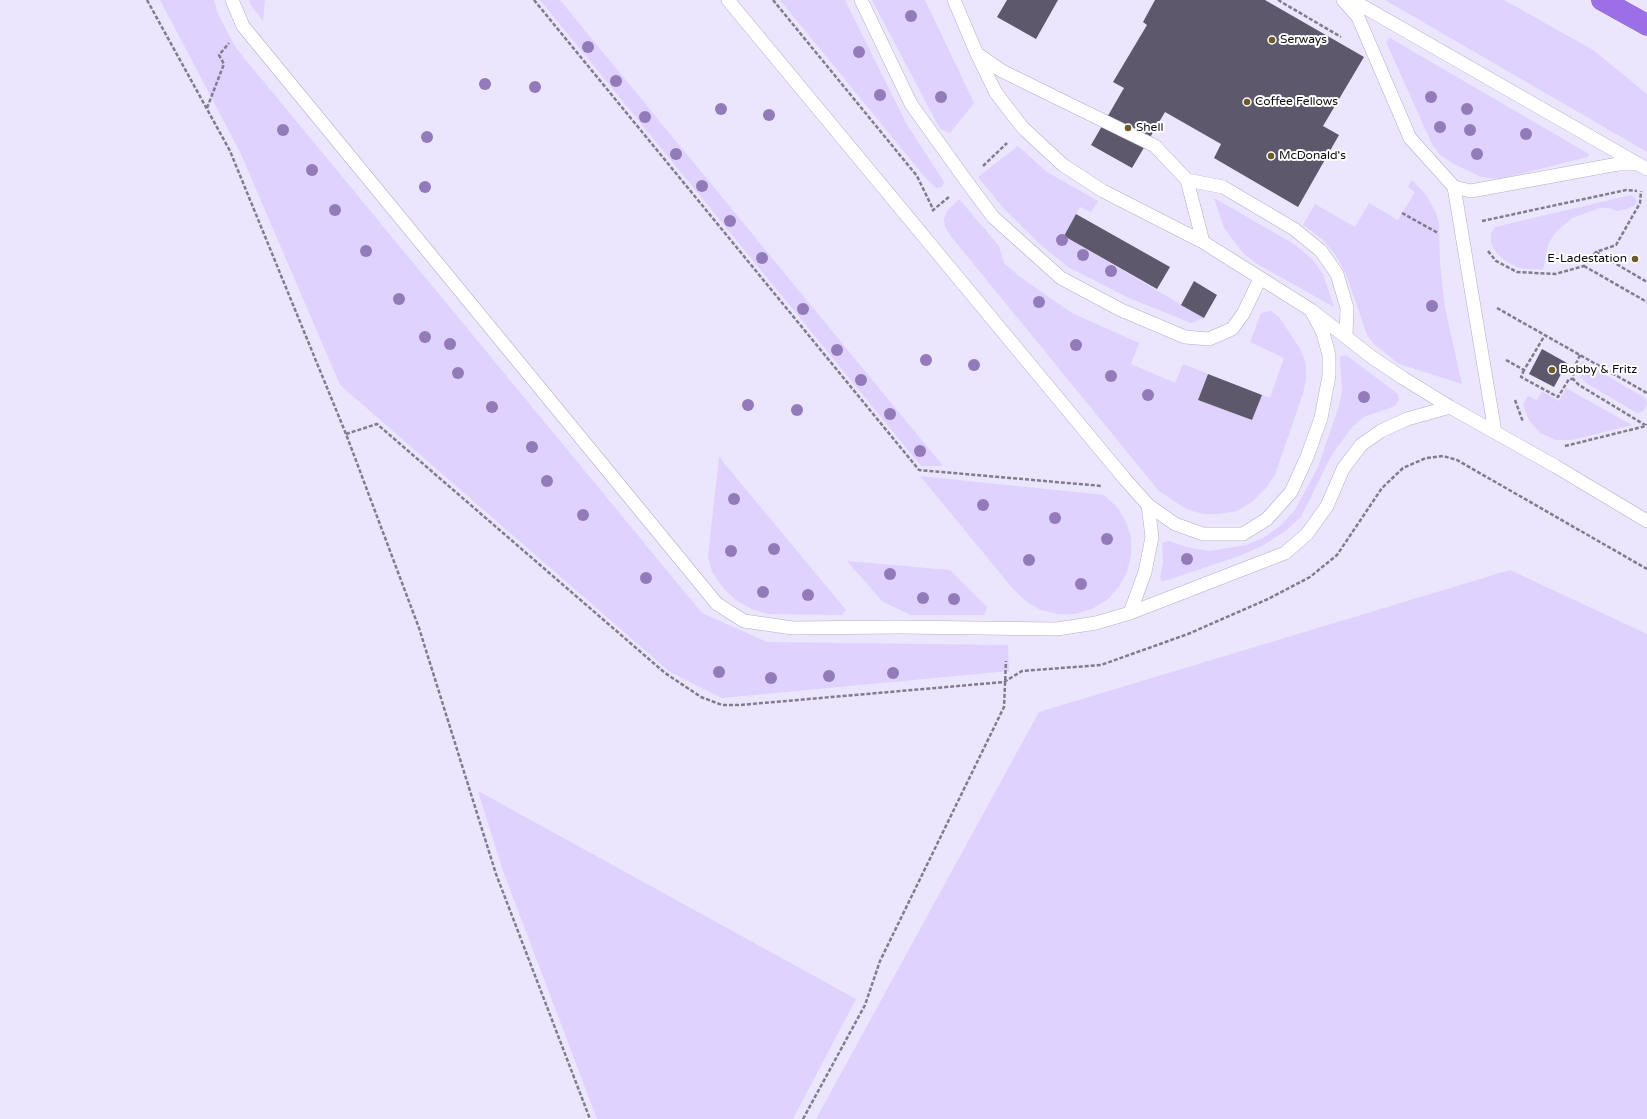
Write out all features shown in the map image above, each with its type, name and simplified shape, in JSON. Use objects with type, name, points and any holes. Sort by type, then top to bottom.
[{"type":"highway","points":[[1602,0],[1647,25]]},
{"type":"lane","points":[[232,0],[243,26],[716,604],[744,621],[793,628],[899,627],[1057,629],[1096,623],[1130,614],[1285,553],[1307,534],[1327,506],[1343,470],[1361,445],[1381,431],[1407,419],[1450,407]]},
{"type":"lane","points":[[728,0],[1124,478],[1148,505],[1175,524],[1204,534],[1243,534],[1267,519],[1290,492],[1307,457],[1321,418],[1329,376],[1329,355],[1323,333],[1311,310]]},
{"type":"lane","points":[[861,0],[911,104],[967,182],[994,217],[1062,278],[1121,310],[1185,337],[1209,339],[1232,329],[1243,314],[1260,279]]},
{"type":"lane","points":[[954,0],[977,54],[996,93],[1023,128],[1063,165],[1103,191],[1203,242],[1311,310],[1403,378],[1450,407],[1647,521]]},
{"type":"lane","points":[[1343,0],[1358,17],[1410,138],[1454,187],[1495,432]]},
{"type":"lane","points":[[1352,0],[1642,167]]},
{"type":"lane","points":[[977,54],[1002,71],[1155,146],[1187,180],[1203,242]]},
{"type":"lane","points":[[1454,187],[1471,191],[1618,164],[1642,167]]},
{"type":"lane","points":[[1187,180],[1222,187],[1294,229],[1321,251],[1337,274],[1347,308],[1346,337]]},
{"type":"lane","points":[[1130,614],[1144,572],[1152,537],[1148,505]]},
{"type":"path","points":[[147,0],[230,151],[346,434],[419,628],[496,874],[590,1119]]},
{"type":"path","points":[[534,0],[919,470],[1099,486],[1124,478]]},
{"type":"path","points":[[773,0],[917,176],[936,216]]},
{"type":"path","points":[[1278,0],[1344,38]]},
{"type":"path","points":[[207,109],[224,64],[219,55],[243,26]]},
{"type":"path","points":[[1402,213],[1446,238],[1460,227],[1482,221],[1626,190],[1641,191],[1640,203],[1616,245],[1596,252],[1584,266],[1555,274],[1516,272],[1496,262],[1486,247]]},
{"type":"path","points":[[1482,221],[1483,228]]},
{"type":"path","points":[[1596,252],[1647,282]]},
{"type":"path","points":[[1584,266],[1647,302]]},
{"type":"path","points":[[1472,298],[1488,303],[1647,393]]},
{"type":"path","points":[[1580,355],[1574,368],[1573,379],[1579,386],[1647,425]]},
{"type":"path","points":[[1524,370],[1521,377],[1558,397],[1569,379],[1573,379]]},
{"type":"path","points":[[1513,397],[1524,423]]},
{"type":"path","points":[[346,434],[377,424],[665,673],[701,697],[722,705],[740,705],[1004,682],[1022,671],[1101,665],[1188,634],[1268,599],[1310,577],[1337,555],[1382,488],[1403,468],[1426,458],[1442,456],[1458,460],[1647,569]]},
{"type":"path","points":[[1558,446],[1564,446],[1647,425]]},
{"type":"path","points":[[803,1119],[865,1005],[880,962],[1004,707],[1006,661]]},
{"type":"shaded area","points":[[160,0],[214,0],[218,14],[236,48],[702,613],[767,642],[1008,645],[1009,671],[722,698],[670,672],[340,385],[240,152]]},
{"type":"shaded area","points":[[249,0],[265,0],[263,21],[250,4]]},
{"type":"shaded area","points":[[540,0],[560,0],[943,466],[921,466]]},
{"type":"shaded area","points":[[780,0],[845,0],[906,123],[944,182],[942,187],[936,188],[923,175]]},
{"type":"shaded area","points":[[872,0],[925,0],[974,103],[950,133],[940,129]]},
{"type":"shaded area","points":[[1385,0],[1504,0],[1593,50],[1647,94],[1647,152]]},
{"type":"shaded area","points":[[1390,38],[1589,154],[1588,157],[1499,179],[1481,177],[1454,164],[1441,156],[1432,144],[1386,42]]},
{"type":"shaded area","points":[[1018,146],[1047,172],[1098,201],[1091,212],[1080,207],[1064,236],[1204,318],[1191,323],[1129,298],[1068,267],[1041,245],[1005,210],[978,177]]},
{"type":"shaded area","points":[[1412,180],[1427,196],[1436,213],[1439,223],[1440,263],[1445,308],[1462,384],[1399,364],[1375,345],[1367,335],[1346,274],[1335,254],[1322,239],[1303,225],[1315,204],[1355,227],[1369,203],[1398,220],[1415,192],[1408,187]]},
{"type":"shaded area","points":[[1631,195],[1637,200],[1635,205],[1627,209],[1617,211],[1609,208],[1600,208],[1572,218],[1554,234],[1548,245],[1543,270],[1519,268],[1507,262],[1497,254],[1491,243],[1491,233],[1495,227]]},
{"type":"shaded area","points":[[1214,198],[1294,244],[1312,259],[1323,274],[1334,307],[1259,265],[1244,254],[1224,228]]},
{"type":"shaded area","points":[[959,199],[999,246],[1004,263],[1020,277],[1072,313],[1139,343],[1131,364],[1175,383],[1183,364],[1208,374],[1198,400],[1252,420],[1262,395],[1270,398],[1284,358],[1250,342],[1261,313],[1271,311],[1279,317],[1301,350],[1306,365],[1306,380],[1275,475],[1266,488],[1252,502],[1237,511],[1218,514],[1203,514],[1186,509],[1159,491],[949,234],[945,226],[944,219],[947,211]]},
{"type":"shaded area","points":[[1346,355],[1398,394],[1399,400],[1395,406],[1364,417],[1352,427],[1331,456],[1301,517],[1285,531],[1262,546],[1239,556],[1162,582],[1160,577],[1163,563],[1162,543],[1169,541],[1186,547],[1209,551],[1246,545],[1263,538],[1280,526],[1295,510],[1318,467],[1339,406],[1342,390],[1340,357]]},
{"type":"shaded area","points":[[1582,361],[1645,398],[1647,404],[1643,411],[1637,413],[1586,383],[1580,377],[1579,369]]},
{"type":"shaded area","points":[[1566,388],[1632,425],[1572,440],[1556,440],[1540,433],[1529,420],[1523,405],[1528,396],[1537,400],[1542,391],[1559,401]]},
{"type":"shaded area","points":[[719,457],[846,610],[842,615],[767,614],[752,609],[737,601],[724,589],[712,572],[708,556]]},
{"type":"shaded area","points":[[920,476],[1104,495],[1117,507],[1126,522],[1131,538],[1131,555],[1127,572],[1119,587],[1107,600],[1092,609],[1075,614],[1058,614],[1041,610],[1027,602],[1014,590]]},
{"type":"shaded area","points":[[847,561],[950,570],[987,607],[984,615],[911,615],[883,602]]},
{"type":"shaded area","points":[[1510,570],[1647,634],[1647,1119],[816,1119],[1039,712]]},
{"type":"shaded area","points":[[478,791],[856,999],[793,1119],[597,1119],[503,871]]},
{"type":"building","points":[[1007,0],[1058,0],[1036,39],[997,17]]},
{"type":"building","points":[[1155,0],[1265,0],[1364,57],[1323,126],[1339,135],[1298,207],[1214,158],[1221,144],[1165,112],[1132,168],[1091,145],[1124,88],[1113,82],[1147,25],[1143,22]]},
{"type":"building","points":[[1076,214],[1170,267],[1157,289],[1064,236]]},
{"type":"building","points":[[1194,281],[1217,295],[1204,318],[1181,305]]},
{"type":"building","points":[[1542,349],[1567,363],[1554,387],[1529,374]]},
{"type":"building","points":[[1208,374],[1262,395],[1252,420],[1198,400]]},
{"type":"place","name":"Serways","points":[[1272,40]]},
{"type":"place","name":"Coffee Fellows","points":[[1247,102]]},
{"type":"place","name":"Shell","points":[[1128,128]]},
{"type":"place","name":"McDonald's","points":[[1271,156]]},
{"type":"place","name":"E-Ladestation","points":[[1635,259]]},
{"type":"place","name":"Bobby & Fritz","points":[[1552,370]]}]
